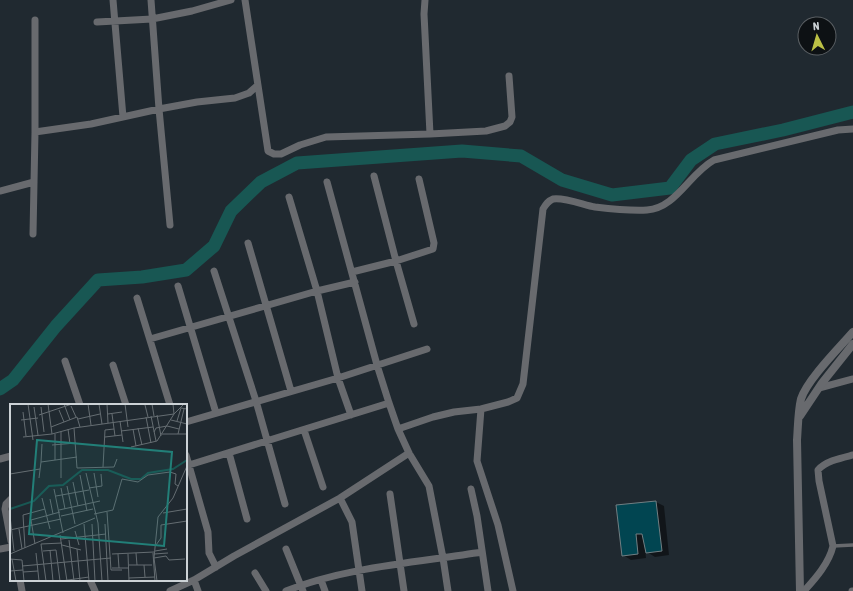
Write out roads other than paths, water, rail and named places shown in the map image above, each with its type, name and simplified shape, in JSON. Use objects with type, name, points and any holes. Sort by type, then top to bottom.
[{"type":"street","points":[[113,0],[123,118]]},
{"type":"street","points":[[151,0],[159,109],[170,225]]},
{"type":"street","points":[[97,22],[152,19],[192,11],[210,3],[231,0]]},
{"type":"street","points":[[245,0],[268,151],[274,154],[281,154],[300,145],[326,137],[343,135],[430,134],[486,131],[505,126],[510,122],[512,117],[509,76]]},
{"type":"street","points":[[425,0],[424,14],[430,134]]},
{"type":"street","points":[[33,234],[35,20]]},
{"type":"street","points":[[34,132],[91,124],[197,102],[235,98],[249,93],[258,86]]},
{"type":"street","points":[[398,429],[433,417],[454,412],[481,409],[517,398],[523,384],[543,209],[547,202],[554,199],[562,199],[614,209],[647,210],[658,208],[676,196],[705,164],[714,160],[838,130],[853,129]]},
{"type":"street","points":[[374,176],[414,324]]},
{"type":"street","points":[[352,272],[396,261],[433,249],[434,243],[419,179]]},
{"type":"street","points":[[0,191],[34,182]]},
{"type":"street","points":[[327,182],[389,404],[408,453],[429,486],[448,591]]},
{"type":"street","points":[[289,197],[317,291],[338,378],[351,415]]},
{"type":"street","points":[[248,243],[291,391]]},
{"type":"street","points":[[214,271],[256,401],[285,504]]},
{"type":"street","points":[[150,339],[266,305],[355,282]]},
{"type":"street","points":[[178,286],[216,413]]},
{"type":"street","points":[[136,298],[170,404]]},
{"type":"street","points":[[800,591],[797,440],[798,418],[802,398],[819,370],[853,332]]},
{"type":"street","points":[[798,418],[838,361],[853,344]]},
{"type":"street","points":[[187,422],[338,378],[427,349]]},
{"type":"street","points":[[65,361],[80,404]]},
{"type":"street","points":[[113,365],[126,404]]},
{"type":"street","points":[[819,388],[853,379]]},
{"type":"street","points":[[189,465],[389,404]]},
{"type":"street","points":[[481,409],[477,462],[498,525],[513,591]]},
{"type":"street","points":[[304,430],[322,487]]},
{"type":"street","points":[[229,453],[247,519]]},
{"type":"street","points":[[170,591],[194,580],[340,498],[408,453]]},
{"type":"street","points":[[804,591],[823,568],[833,546],[818,470],[822,466],[829,463],[853,455]]},
{"type":"street","points":[[0,459],[10,456]]},
{"type":"street","points":[[187,458],[190,483],[208,532],[209,553],[216,567]]},
{"type":"street","points":[[472,489],[488,591]]},
{"type":"street","points":[[390,494],[404,591]]},
{"type":"street","points":[[340,498],[352,522],[362,591]]},
{"type":"street","points":[[10,500],[6,504],[5,509],[10,536]]},
{"type":"street","points":[[0,549],[10,547]]},
{"type":"street","points":[[286,550],[302,588]]},
{"type":"street","points":[[286,591],[302,588],[321,580],[359,571],[482,552]]},
{"type":"street","points":[[255,573],[266,591]]},
{"type":"street","points":[[194,580],[198,591]]},
{"type":"street","points":[[321,580],[325,591]]},
{"type":"street","points":[[20,581],[22,591]]},
{"type":"street","points":[[90,581],[95,591]]},
{"type":"lane","points":[[833,546],[853,545]]},
{"type":"waterway","points":[[0,389],[13,380],[56,326],[98,280],[142,277],[186,270],[214,246],[231,211],[261,182],[297,163],[462,151],[521,156],[562,180],[612,195],[670,188],[691,160],[715,144],[783,130],[853,112]]}]
